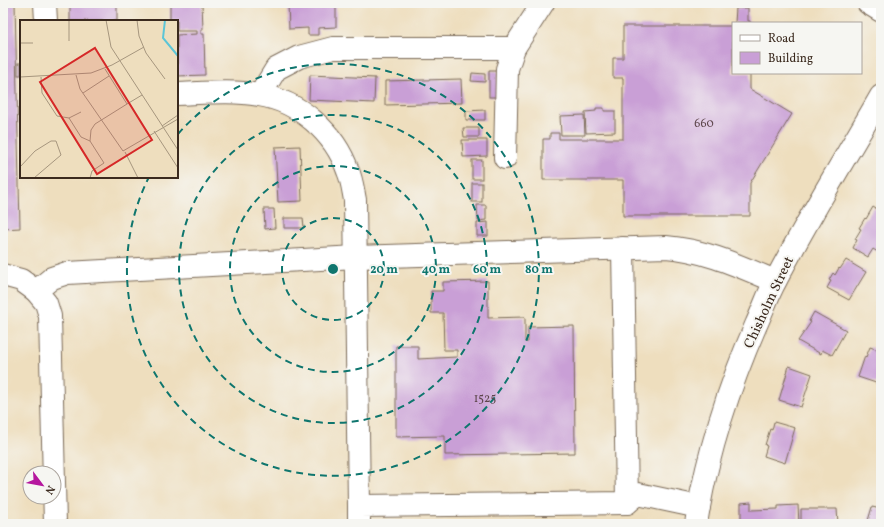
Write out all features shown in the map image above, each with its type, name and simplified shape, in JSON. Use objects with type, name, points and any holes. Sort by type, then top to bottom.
[{"type":"street","points":[[45,3],[46,20]]},
{"type":"street","points":[[505,158],[507,69],[514,48],[543,3]]},
{"type":"street","points":[[868,3],[881,11]]},
{"type":"street","points":[[260,95],[276,69],[299,56],[333,48],[514,48]]},
{"type":"street","points":[[178,94],[231,93],[260,95],[275,99],[288,104],[313,120],[324,131],[342,156],[348,170],[355,200],[359,515],[627,503],[638,494],[698,516]]},
{"type":"street","name":"Chisholm Street","points":[[698,516],[708,462],[728,395],[742,358],[775,282],[881,96]]},
{"type":"street","points":[[36,291],[52,278],[67,273],[356,257],[666,247],[699,252],[723,259],[775,282]]},
{"type":"street","points":[[623,248],[627,503]]},
{"type":"street","points":[[3,275],[21,280],[36,291],[46,302],[50,316],[55,524]]},
{"type":"building","points":[[3,3],[15,3],[20,228],[3,229]]},
{"type":"building","points":[[70,3],[117,3],[117,20],[70,20]]},
{"type":"building","points":[[170,3],[202,3],[203,30],[201,30],[201,34],[204,34],[205,75],[178,76],[178,35],[197,34],[197,31],[178,31],[178,20],[170,20]]},
{"type":"building","points":[[288,3],[336,3],[336,27],[318,28],[318,35],[308,35],[308,28],[289,29]]},
{"type":"building","points":[[736,8],[748,8],[748,21],[750,22],[735,22]]},
{"type":"building","points":[[623,26],[732,26],[732,74],[750,74],[750,89],[792,114],[750,183],[750,216],[623,216],[623,180],[543,180],[543,139],[550,139],[550,133],[559,133],[559,139],[623,139],[623,78],[613,78],[613,58],[623,58]]},
{"type":"building","points":[[18,63],[20,63],[20,75],[18,75]]},
{"type":"building","points":[[489,71],[498,71],[498,97],[489,97]]},
{"type":"building","points":[[472,73],[485,74],[485,82],[471,81]]},
{"type":"building","points":[[310,75],[375,78],[374,103],[309,100]]},
{"type":"building","points":[[461,79],[462,103],[385,105],[385,81]]},
{"type":"building","points":[[596,108],[604,108],[604,111],[615,111],[615,132],[586,133],[585,112],[596,111]]},
{"type":"building","points":[[485,110],[485,120],[466,120],[466,111]]},
{"type":"building","points":[[584,115],[585,135],[561,135],[560,116]]},
{"type":"building","points":[[463,128],[479,128],[479,137],[464,137]]},
{"type":"building","points":[[462,140],[487,140],[487,156],[463,157]]},
{"type":"building","points":[[300,146],[302,201],[278,202],[275,147]]},
{"type":"building","points":[[472,160],[482,160],[482,179],[472,179]]},
{"type":"building","points":[[472,183],[482,183],[482,202],[472,202]]},
{"type":"building","points":[[477,205],[486,205],[486,220],[478,221]]},
{"type":"building","points":[[873,207],[881,212],[881,254],[873,249],[868,257],[853,248],[857,240],[855,239],[861,229],[859,228]]},
{"type":"building","points":[[264,209],[274,209],[275,228],[265,229]]},
{"type":"building","points":[[284,218],[303,218],[304,228],[284,228]]},
{"type":"building","points":[[488,222],[488,236],[477,236],[477,223]]},
{"type":"building","points":[[846,260],[866,272],[849,300],[827,288],[833,273],[835,275]]},
{"type":"building","points":[[488,281],[488,318],[525,317],[525,342],[528,342],[528,327],[574,326],[575,453],[445,455],[445,436],[396,437],[396,346],[418,346],[418,359],[457,357],[457,350],[444,350],[443,313],[431,313],[431,291],[443,291],[443,282]]},
{"type":"building","points":[[814,312],[846,330],[832,355],[822,350],[821,354],[798,341],[811,322],[809,321]]},
{"type":"building","points":[[870,347],[881,351],[881,378],[879,384],[858,377],[865,356],[866,357]]},
{"type":"building","points":[[789,366],[812,374],[801,407],[779,400]]},
{"type":"building","points":[[774,422],[795,428],[785,463],[764,456],[767,446],[765,445]]},
{"type":"building","points":[[751,502],[751,510],[778,509],[778,506],[798,505],[799,524],[741,524],[741,503]]},
{"type":"building","points":[[872,507],[881,509],[881,524],[867,524]]},
{"type":"building","points":[[801,509],[837,509],[838,524],[801,524]]}]
